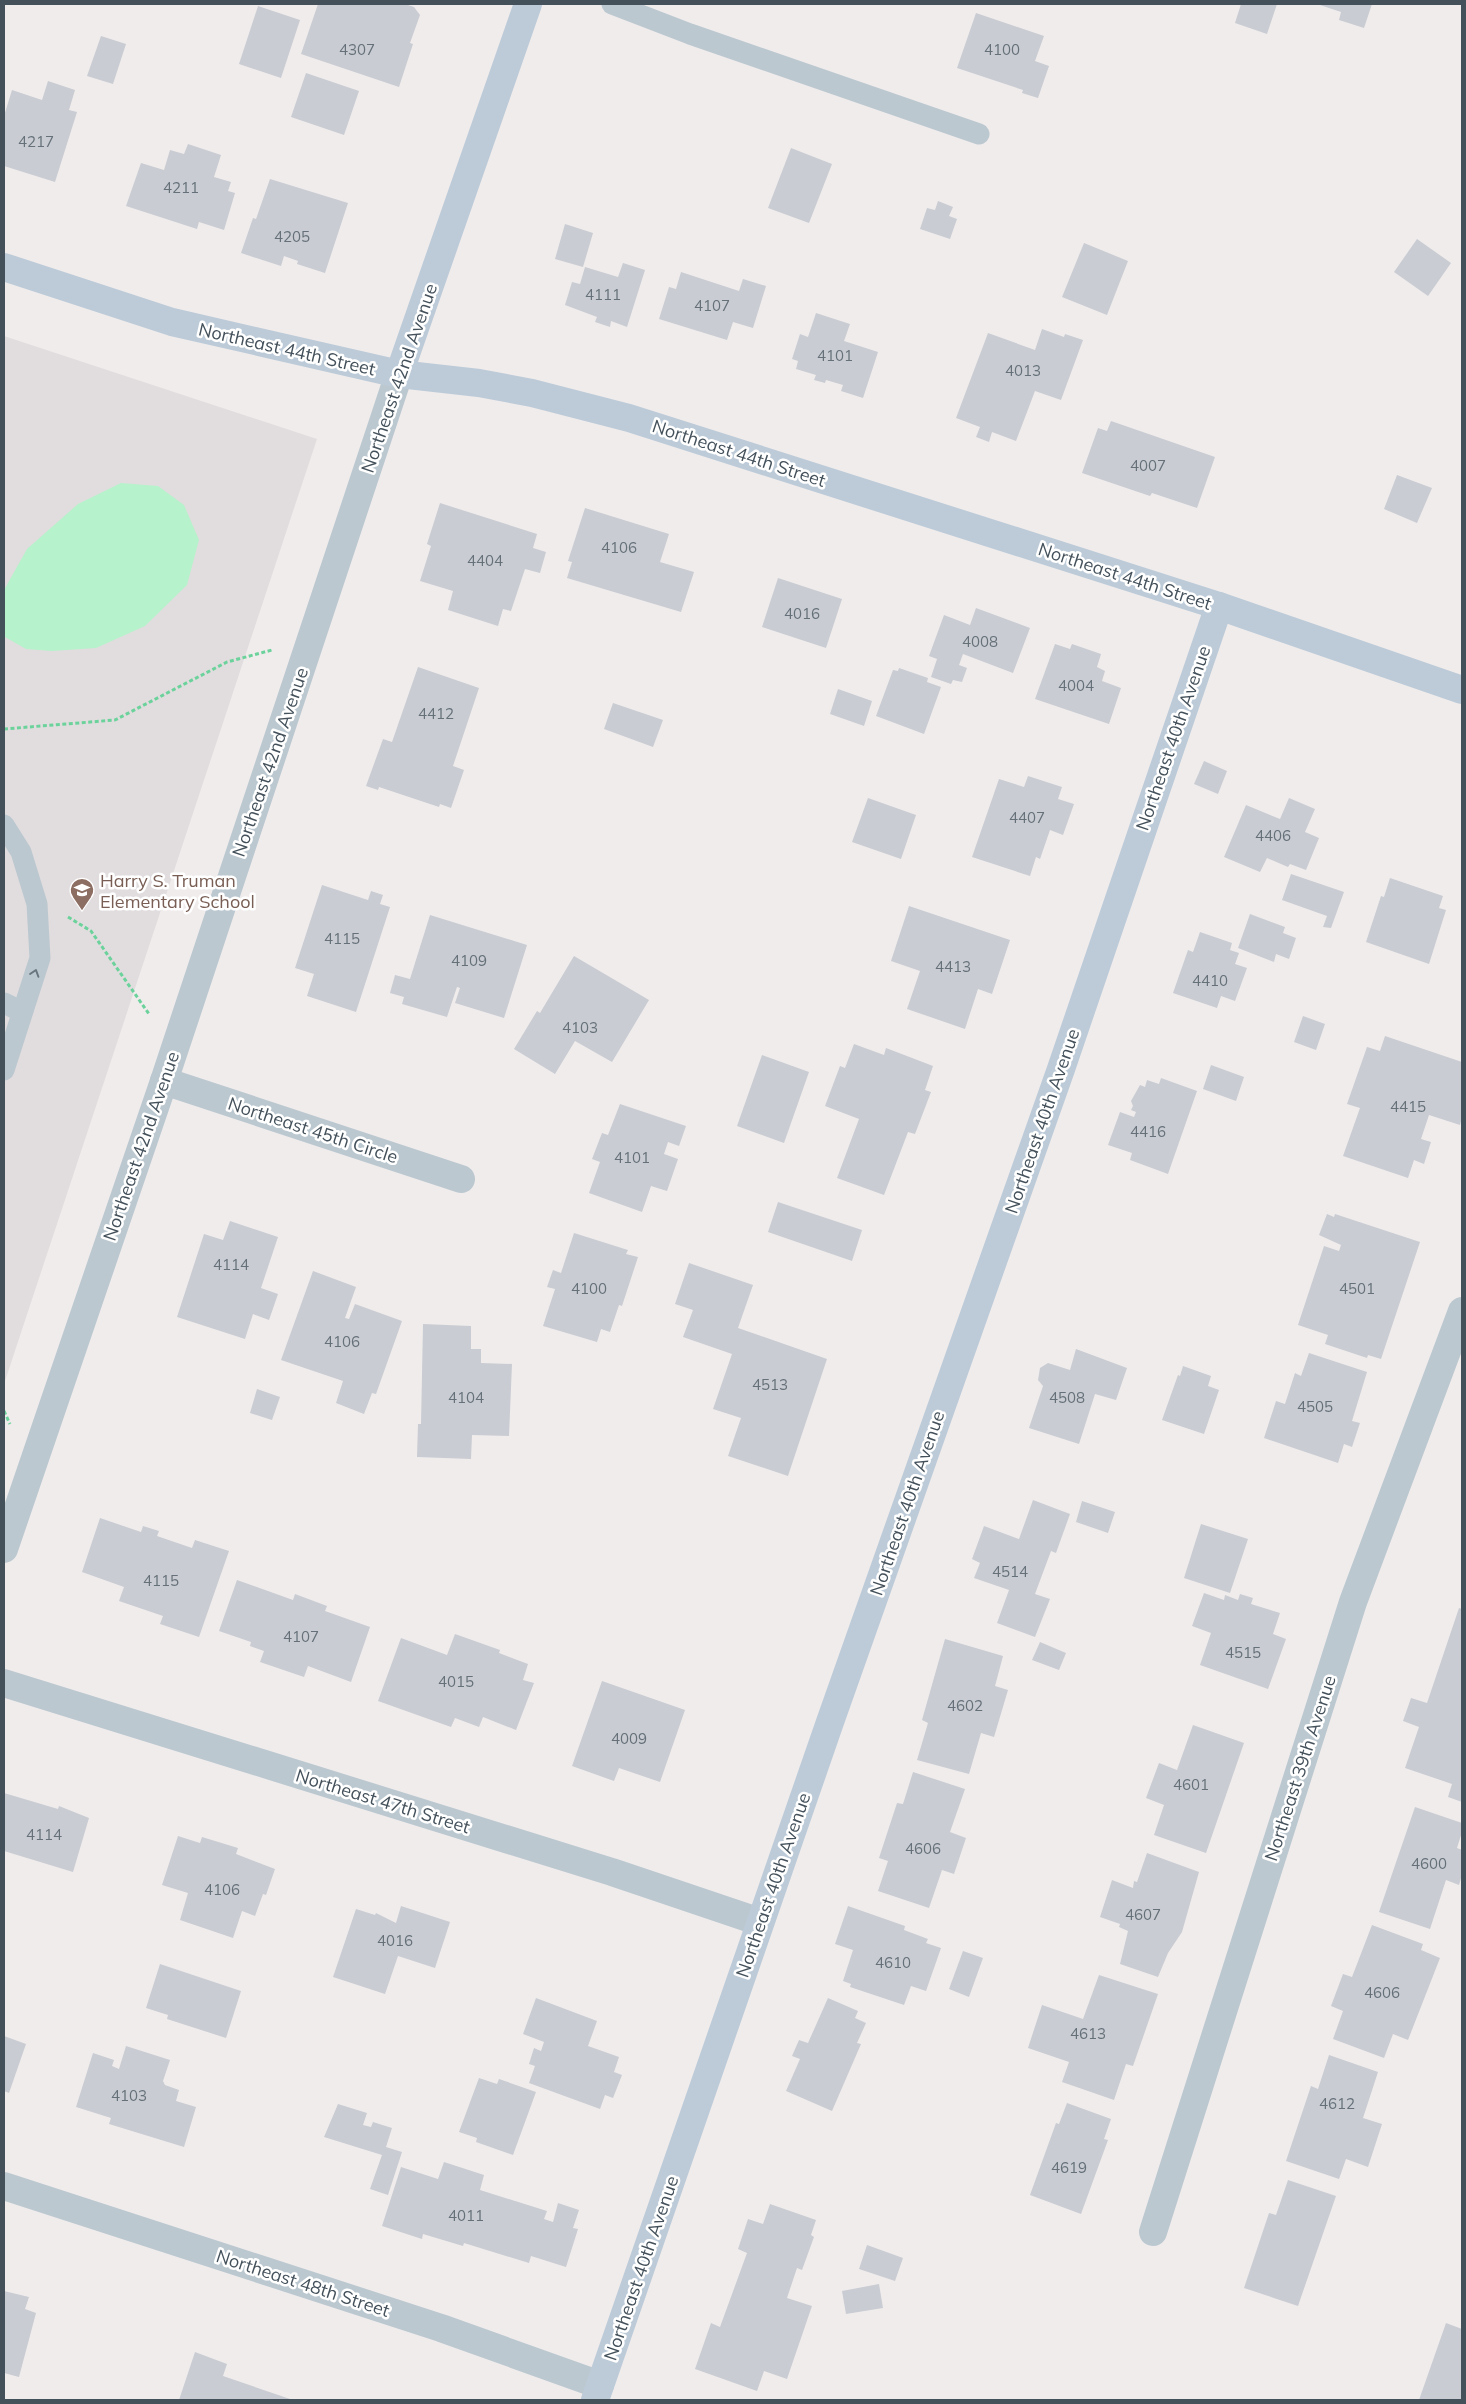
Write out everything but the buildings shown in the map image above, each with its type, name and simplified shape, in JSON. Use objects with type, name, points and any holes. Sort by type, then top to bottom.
[{"type":"street","name":"Northeast 42nd Avenue","points":[[4,1549],[164,1080],[523,5]]},
{"type":"street","name":"Northeast 44th Street","points":[[4,267],[172,322],[399,374],[479,383],[532,393],[629,418],[1219,606],[1462,690]]},
{"type":"street","name":"Northeast 40th Avenue","points":[[598,2393],[760,1922],[1054,1087],[1219,606]]},
{"type":"street","name":"Northeast 45th Circle","points":[[164,1080],[461,1179]]},
{"type":"street","name":"Northeast 39th Avenue","points":[[1153,2232],[1353,1602],[1462,1311]]},
{"type":"street","name":"Northeast 47th Street","points":[[4,1683],[612,1872],[760,1922]]},
{"type":"street","name":"Northeast 48th Street","points":[[4,2186],[432,2325],[598,2393]]},
{"type":"lane","points":[[612,4],[690,34],[979,134]]},
{"type":"lane","points":[[4,825],[21,852],[37,904],[40,958],[13,1007],[4,1070]]},
{"type":"path","points":[[4,729],[115,720],[227,662],[311,640]]},
{"type":"path","points":[[37,904],[69,917],[91,931],[151,1017],[180,1031]]},
{"type":"shaded area","name":"Harry S. Truman Elementary School","points":[[4,336],[317,439],[4,1384]]},
{"type":"green space","points":[[121,483],[158,486],[184,505],[199,540],[187,585],[145,626],[96,648],[52,651],[26,649],[5,637],[4,590],[27,549],[78,504]]},
{"type":"place","name":"Harry S. Truman Elementary School","points":[[82,911]]}]
